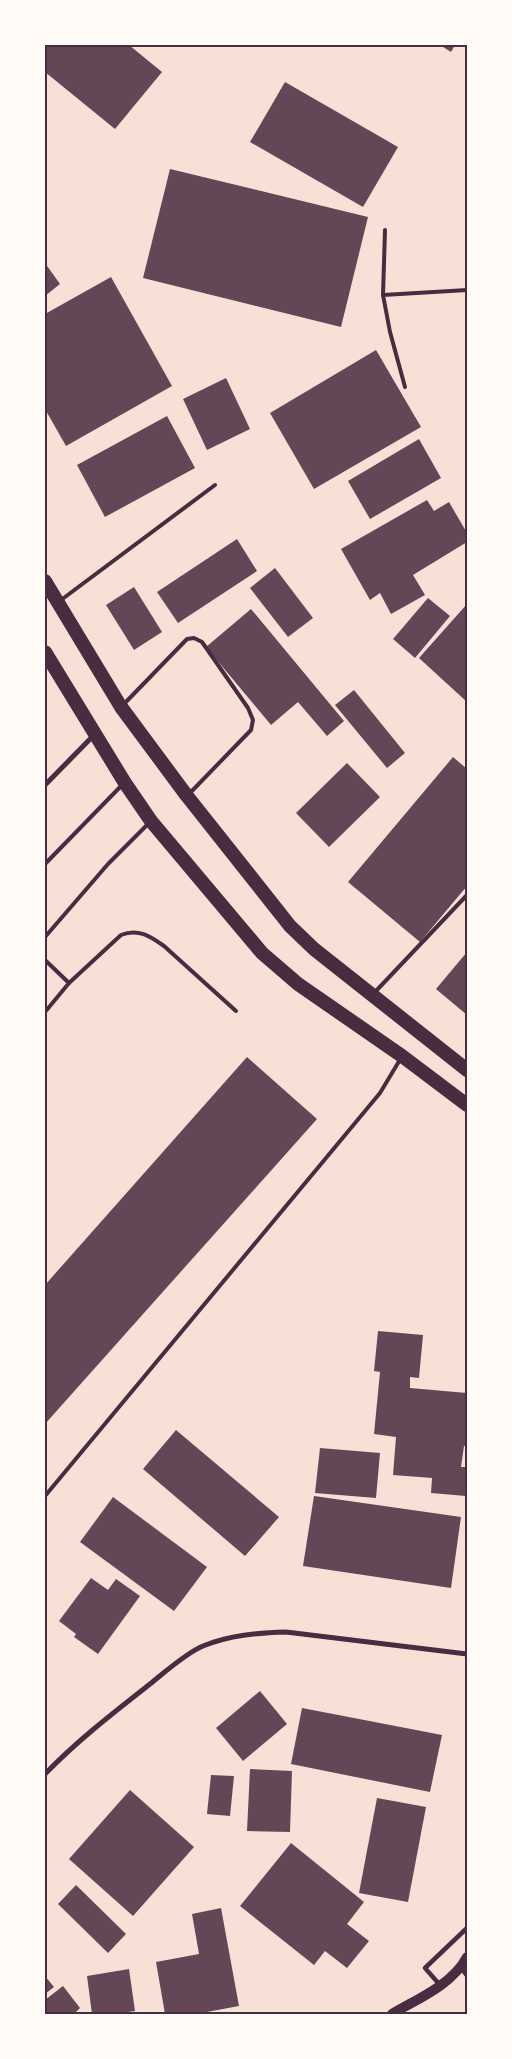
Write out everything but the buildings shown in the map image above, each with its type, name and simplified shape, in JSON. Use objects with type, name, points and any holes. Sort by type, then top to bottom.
[{"type":"highway","points":[[45,581],[122,707],[187,796],[290,926],[314,949],[467,1070]]},
{"type":"highway","points":[[45,652],[124,783],[151,821],[262,953],[298,984],[402,1056],[467,1105]]},
{"type":"main road","points":[[392,2014],[440,1985],[465,1965]]},
{"type":"street","points":[[45,785],[95,734]]},
{"type":"street","points":[[45,1774],[76,1742],[164,1673],[201,1647],[230,1637],[256,1633],[286,1632],[467,1654]]},
{"type":"street","points":[[440,1985],[425,1968],[467,1928]]},
{"type":"lane","points":[[385,230],[382,295],[405,387]]},
{"type":"lane","points":[[382,295],[467,290]]},
{"type":"lane","points":[[57,603],[215,485]]},
{"type":"lane","points":[[122,707],[187,639],[194,638],[202,642],[248,708],[253,720],[251,730],[187,796]]},
{"type":"lane","points":[[45,864],[124,783]]},
{"type":"lane","points":[[45,937],[108,864],[151,821]]},
{"type":"lane","points":[[372,996],[467,895]]},
{"type":"lane","points":[[45,1012],[69,983],[121,935],[132,930],[151,936],[164,946],[236,1011]]},
{"type":"lane","points":[[45,960],[69,983]]},
{"type":"lane","points":[[45,1496],[380,1093],[402,1056]]}]
